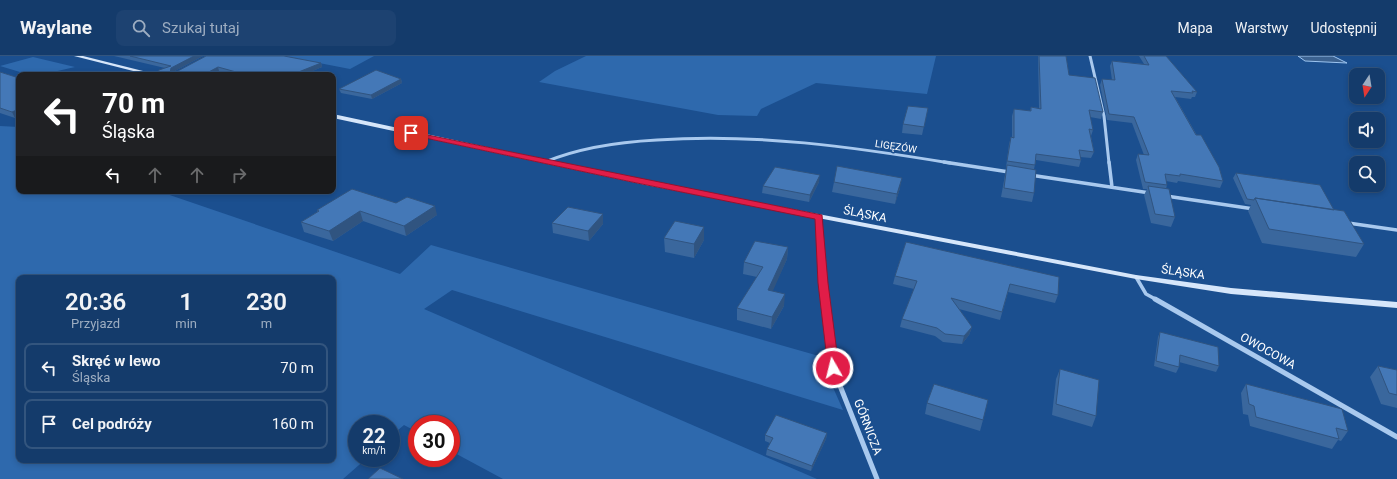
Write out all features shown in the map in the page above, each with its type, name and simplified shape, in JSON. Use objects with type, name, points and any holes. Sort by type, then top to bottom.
[{"type":"main road","points":[[77,56],[144,72]]},
{"type":"main road","name":"ŚLĄSKA","points":[[336,117],[545,162],[819,217],[1136,277],[1231,291],[1397,304]]},
{"type":"street","points":[[1090,56],[1104,116],[1112,187]]},
{"type":"street","name":"LIGĘZÓW","points":[[545,162],[557,157],[610,144],[662,138],[770,138],[840,146],[1011,172]]},
{"type":"street","points":[[1027,174],[1157,194]]},
{"type":"street","points":[[1165,196],[1256,210]]},
{"type":"street","name":"GÓRNICZA","points":[[819,217],[820,254],[826,320],[833,368],[877,479]]},
{"type":"street","points":[[1342,222],[1397,230]]},
{"type":"street","name":"OWOCOWA","points":[[1136,277],[1146,294],[1397,436]]},
{"type":"shaded area","points":[[283,56],[374,56],[350,69]]},
{"type":"shaded area","points":[[586,56],[936,56],[927,94],[816,83],[761,109],[757,116],[718,115],[539,82],[555,71]]},
{"type":"shaded area","points":[[1298,56],[1333,56],[1347,63],[1305,61]]},
{"type":"shaded area","points":[[33,57],[75,67],[53,72],[20,72],[0,66]]},
{"type":"shaded area","points":[[0,126],[16,127],[16,194],[167,194],[400,274],[431,245],[819,356],[843,410],[452,290],[424,309],[817,479],[503,479],[460,456],[460,415],[408,415],[408,427],[404,425],[400,428],[400,415],[348,415],[348,467],[357,467],[343,479],[0,479]]},
{"type":"building","points":[[130,56],[194,56],[171,68],[170,72],[158,72],[159,70],[171,66]]},
{"type":"building","points":[[206,56],[284,56],[321,63],[298,72],[236,72],[218,67],[209,72],[176,72]]},
{"type":"building","points":[[1039,56],[1066,56],[1069,75],[1095,78],[1103,112],[1089,110],[1093,130],[1089,129],[1094,152],[1079,150],[1081,160],[1036,154],[1035,165],[1007,161],[1011,137],[1014,138],[1014,109],[1031,111],[1031,107],[1041,109]]},
{"type":"building","points":[[1144,56],[1166,56],[1197,92],[1171,91],[1196,135],[1201,135],[1219,167],[1223,181],[1180,174],[1180,176],[1165,174],[1167,185],[1145,182],[1138,154],[1149,155],[1134,117],[1109,114],[1102,79],[1115,80],[1112,61],[1149,65]]},
{"type":"building","points":[[376,70],[401,79],[371,95],[339,89]]},
{"type":"building","points":[[0,72],[16,77],[16,110],[12,112],[0,108]]},
{"type":"building","points":[[908,106],[928,108],[924,127],[903,124]]},
{"type":"building","points":[[1007,165],[1036,170],[1034,193],[1004,188]]},
{"type":"building","points":[[837,166],[902,178],[897,194],[834,182]]},
{"type":"building","points":[[775,167],[820,175],[810,195],[763,186]]},
{"type":"building","points":[[1236,173],[1320,185],[1334,210],[1255,198],[1254,200],[1247,199]]},
{"type":"building","points":[[1148,186],[1169,189],[1175,217],[1155,214]]},
{"type":"building","points":[[352,189],[396,203],[407,197],[435,206],[404,226],[360,211],[329,231],[301,222],[319,211],[317,210]]},
{"type":"building","points":[[1255,198],[1344,211],[1364,244],[1269,229]]},
{"type":"building","points":[[568,207],[603,214],[588,231],[552,223]]},
{"type":"building","points":[[675,221],[704,227],[694,244],[664,238]]},
{"type":"building","points":[[755,241],[788,247],[768,290],[785,294],[772,317],[737,308],[763,267],[744,262]]},
{"type":"building","points":[[906,242],[1059,277],[1058,295],[1010,284],[1002,312],[951,298],[972,327],[964,336],[945,334],[937,328],[902,319],[917,281],[895,276]]},
{"type":"building","points":[[1160,332],[1218,347],[1219,366],[1180,355],[1179,367],[1156,361]]},
{"type":"building","points":[[1378,366],[1397,370],[1397,395],[1389,393]]},
{"type":"building","points":[[1060,369],[1099,380],[1096,416],[1056,404]]},
{"type":"building","points":[[934,384],[988,400],[983,420],[927,403]]},
{"type":"building","points":[[1246,384],[1342,409],[1348,431],[1336,428],[1339,439],[1256,417],[1254,406],[1249,404]]},
{"type":"building","points":[[776,415],[827,433],[812,466],[767,449],[773,438],[765,435]]},
{"type":"building","points":[[380,468],[403,479],[368,479]]},
{"type":"route","points":[[411,133],[632,180],[819,217],[820,254],[827,327],[833,368]]}]
